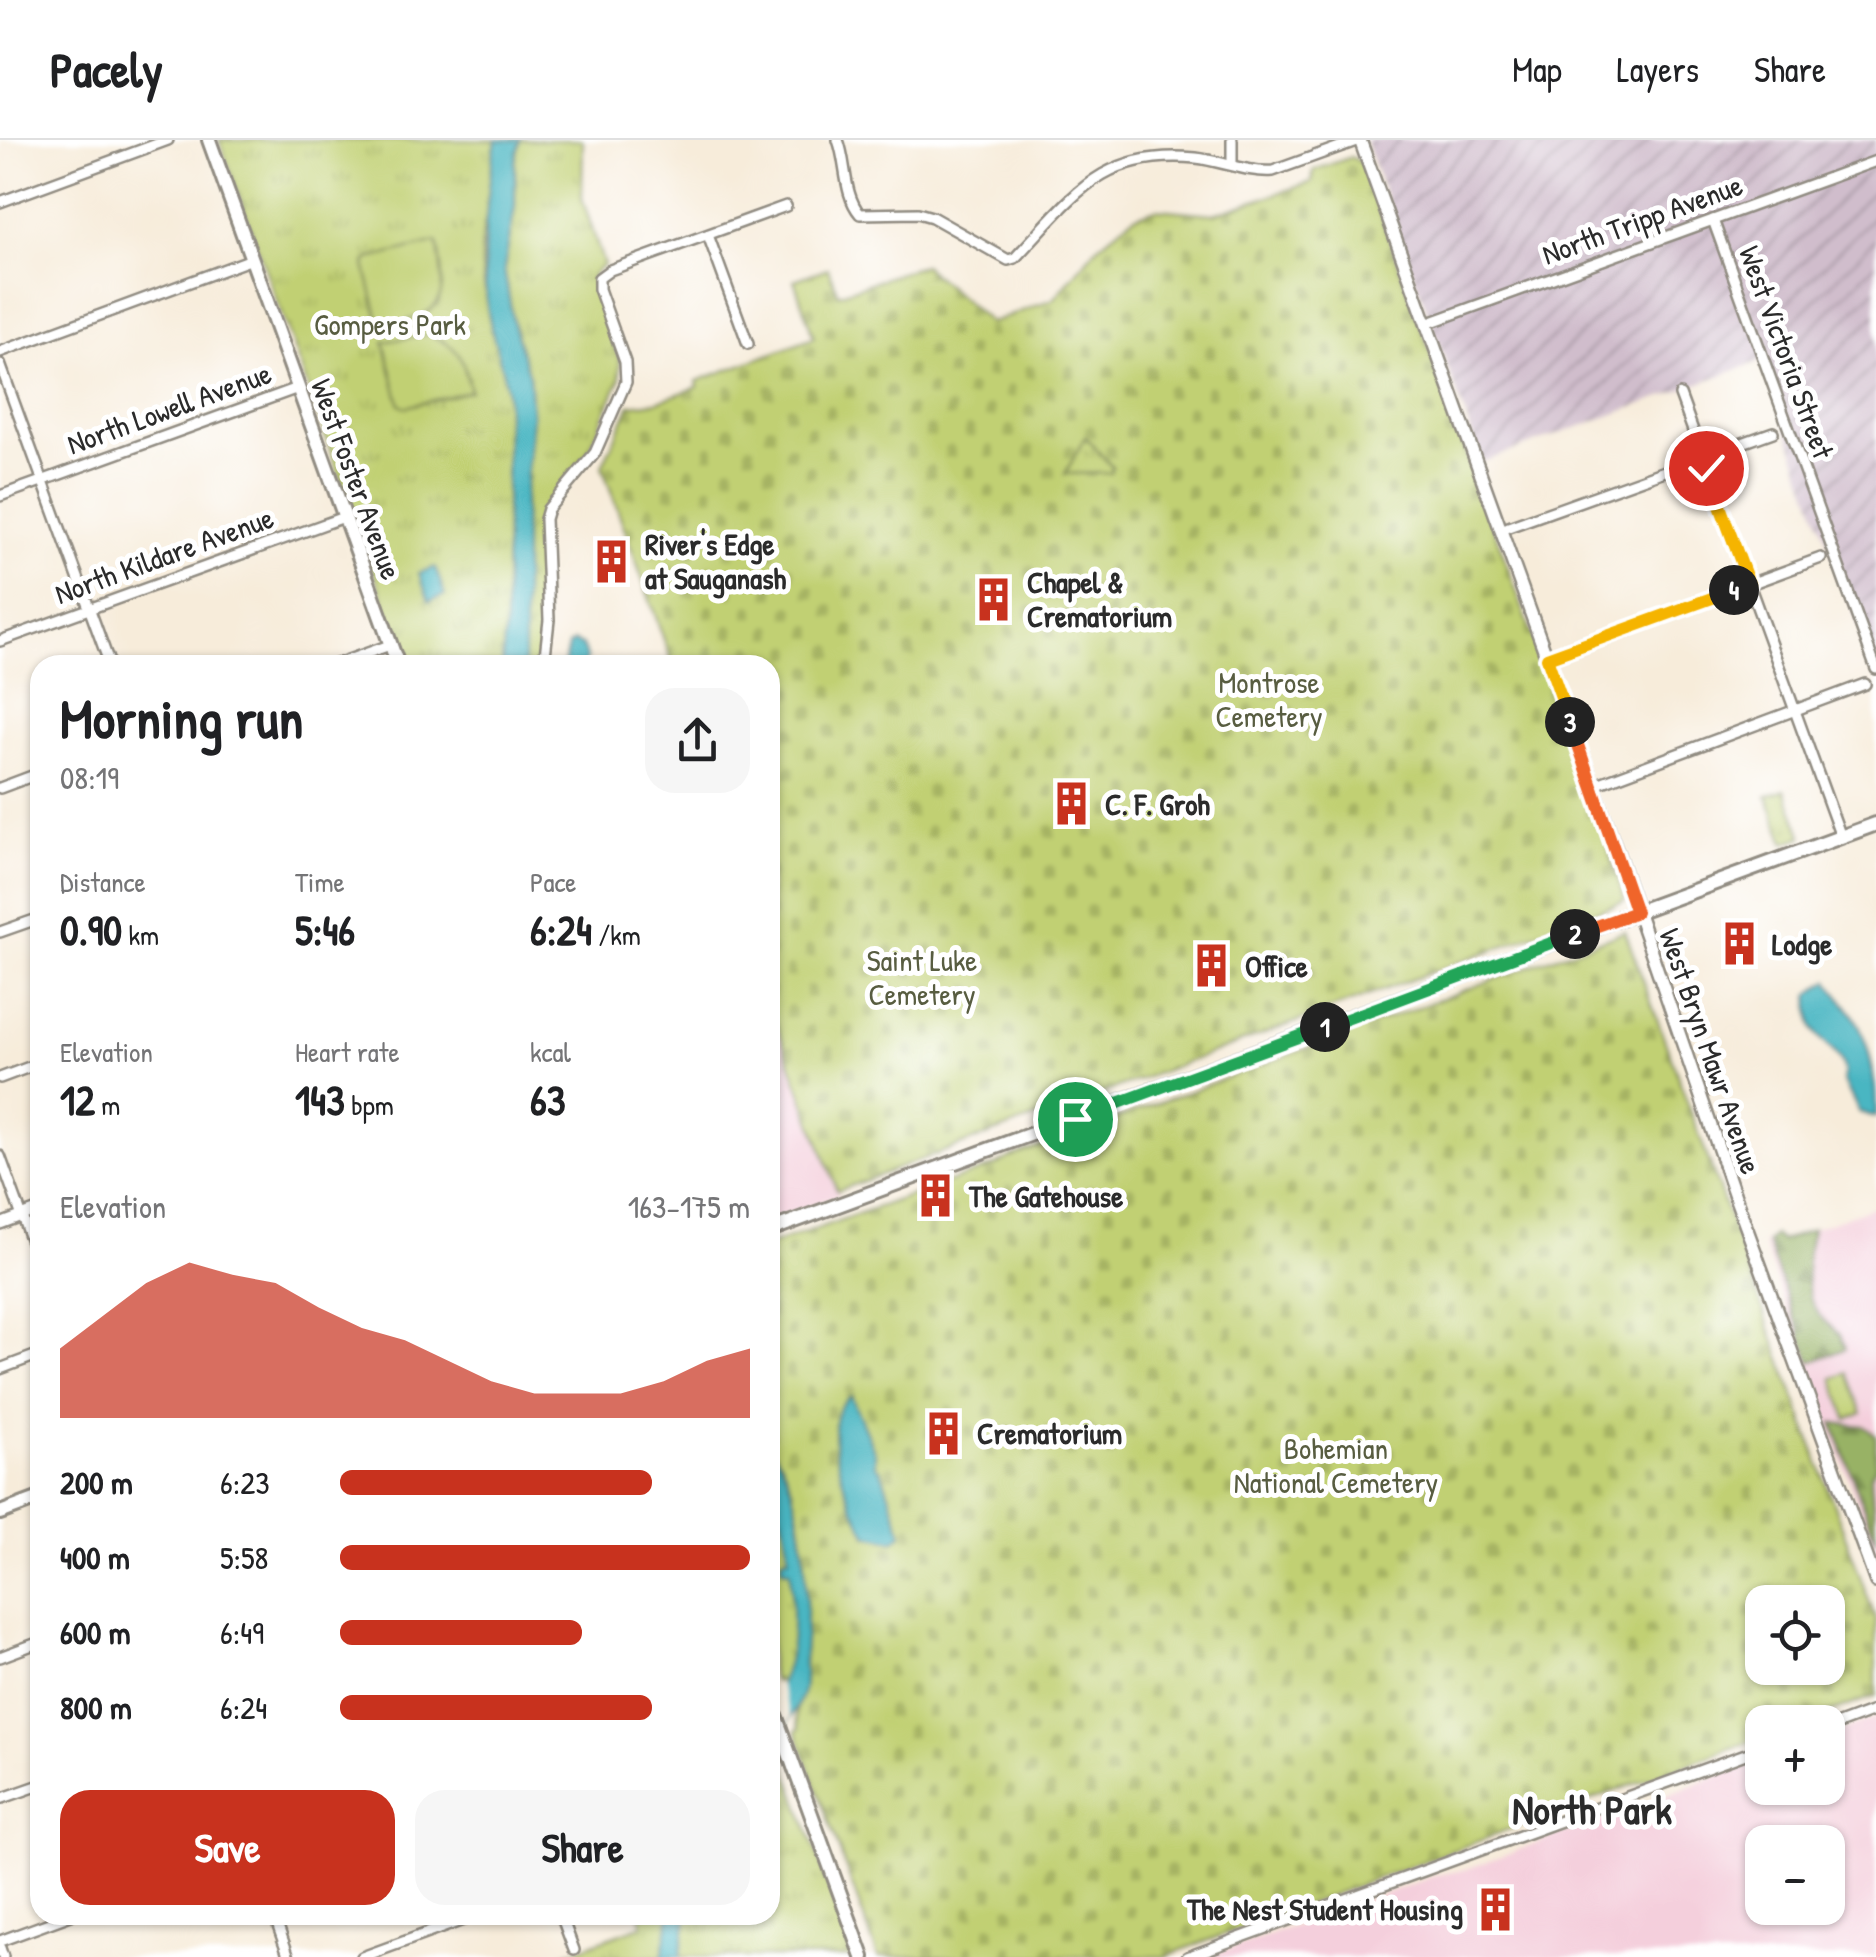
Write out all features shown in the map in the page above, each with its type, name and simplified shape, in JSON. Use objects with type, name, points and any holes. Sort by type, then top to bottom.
[{"type":"main road","name":"West Foster Avenue","points":[[209,140],[394,655]]},
{"type":"main road","points":[[780,1226],[1876,824]]},
{"type":"main road","points":[[0,1513],[30,1502]]},
{"type":"main road","points":[[780,1728],[863,1957]]},
{"type":"street","points":[[0,202],[168,140]]},
{"type":"street","points":[[838,140],[850,196],[860,214],[918,213],[932,217],[1008,260],[1015,258],[1088,182],[1120,164],[1153,157],[1273,171],[1359,140]]},
{"type":"street","points":[[1232,140],[1232,164]]},
{"type":"street","name":"West Bryn Mawr Avenue","points":[[1359,140],[1876,1582]]},
{"type":"street","name":"North Tripp Avenue","points":[[1426,324],[1876,160]]},
{"type":"street","points":[[546,655],[549,635],[545,519],[548,509],[595,453],[626,382],[625,362],[599,289],[599,278],[610,270],[786,206]]},
{"type":"street","name":"West Victoria Street","points":[[1713,220],[1876,670]]},
{"type":"street","points":[[708,235],[748,344]]},
{"type":"street","points":[[0,352],[252,259]]},
{"type":"street","points":[[0,364],[106,655]]},
{"type":"street","name":"North Lowell Avenue","points":[[0,496],[298,388]]},
{"type":"street","points":[[1680,395],[1841,837]]},
{"type":"street","points":[[1500,530],[1773,432]]},
{"type":"street","name":"North Kildare Avenue","points":[[0,642],[344,517]]},
{"type":"street","points":[[1547,658],[1821,558]]},
{"type":"street","points":[[361,655],[390,644]]},
{"type":"street","points":[[1592,786],[1865,684]]},
{"type":"street","points":[[0,788],[30,777]]},
{"type":"street","points":[[0,932],[30,922]]},
{"type":"street","points":[[0,1078],[30,1067]]},
{"type":"street","points":[[0,1156],[30,1238]]},
{"type":"street","points":[[0,1224],[30,1213]]},
{"type":"street","points":[[0,1369],[30,1358]]},
{"type":"street","points":[[0,1657],[30,1646]]},
{"type":"street","points":[[1845,1722],[1876,1710]]},
{"type":"street","points":[[1187,1957],[1745,1754]]},
{"type":"street","points":[[0,1799],[30,1788]]},
{"type":"street","points":[[3,1957],[0,1945],[47,1925]]},
{"type":"street","points":[[278,1925],[289,1957]]},
{"type":"street","points":[[362,1957],[450,1925]]},
{"type":"street","points":[[565,1925],[574,1950]]},
{"type":"shaded area","points":[[1365,140],[1876,140],[1876,673],[1761,361],[1482,462]]},
{"type":"shaded area","points":[[780,1034],[839,1195],[780,1216]]},
{"type":"shaded area","points":[[1876,1206],[1876,1555],[1763,1244],[1774,1235],[1781,1241]]},
{"type":"shaded area","points":[[1876,1718],[1876,1957],[1207,1957],[1437,1875],[1464,1870],[1745,1766],[1745,1805],[1845,1805],[1845,1730]]},
{"type":"green space","name":"Gompers Park","points":[[219,140],[583,140],[582,198],[604,265],[593,274],[593,283],[620,361],[620,379],[589,450],[541,511],[544,630],[540,655],[524,655],[524,503],[532,416],[529,376],[514,327],[504,269],[515,207],[515,163],[488,211],[482,239],[484,284],[507,395],[503,655],[403,655]]},
{"type":"green space","name":"Montrose Cemetery","points":[[1351,157],[1362,163],[1625,901],[837,1191],[780,1034],[780,655],[669,655],[602,466],[630,405],[656,402],[698,387],[697,381],[814,338],[794,280],[828,268],[838,294],[923,265],[990,323],[1054,299],[1097,247],[1133,217],[1156,209],[1214,214],[1312,182],[1314,170]]},
{"type":"green space","points":[[437,242],[442,281],[437,303],[418,317],[381,328],[365,265],[369,259]]},
{"type":"green space","points":[[428,334],[459,355],[470,391],[406,407],[400,404],[384,342]]},
{"type":"green space","points":[[1085,437],[1112,467],[1111,473],[1065,474]]},
{"type":"green space","points":[[1785,790],[1803,837],[1785,843],[1767,796]]},
{"type":"green space","name":"Bohemian National Cemetery","points":[[1625,931],[1876,1620],[1876,1696],[1845,1707],[1745,1705],[1745,1743],[1163,1957],[878,1957],[796,1731],[804,1670],[804,1553],[794,1495],[780,1462],[780,1241]]},
{"type":"green space","points":[[1812,1230],[1807,1263],[1811,1298],[1845,1349],[1811,1362],[1767,1243],[1774,1235],[1781,1241]]},
{"type":"green space","points":[[1847,1373],[1862,1413],[1847,1419],[1833,1378]]},
{"type":"green space","points":[[1833,1423],[1864,1426],[1876,1435],[1876,1466],[1871,1476],[1876,1541]]},
{"type":"green space","points":[[780,1501],[788,1535],[783,1569],[790,1570],[793,1629],[781,1687]]},
{"type":"green space","points":[[780,1751],[854,1957],[561,1955],[643,1925],[780,1925]]},
{"type":"water","points":[[496,140],[520,140],[515,163],[515,207],[504,269],[514,327],[529,376],[532,416],[524,503],[524,655],[503,655],[507,395],[486,290],[487,204]]},
{"type":"water","points":[[435,567],[445,595],[429,601],[419,573]]},
{"type":"water","points":[[574,642],[582,645],[586,655],[566,655],[568,646]]},
{"type":"water","points":[[1829,981],[1853,1014],[1868,1048],[1876,1117],[1859,1112],[1843,1080],[1843,1064],[1813,1027],[1810,994]]},
{"type":"water","points":[[851,1396],[901,1528],[902,1534],[894,1541],[868,1535],[844,1484],[835,1423],[840,1407]]},
{"type":"water","points":[[780,1461],[799,1518],[806,1605],[803,1689],[780,1733],[780,1684],[789,1655],[792,1621],[790,1570],[782,1569],[782,1559],[789,1557],[780,1508]]},
{"type":"water","points":[[668,1925],[686,1925],[680,1957],[662,1957]]},
{"type":"pier","points":[[780,1687],[791,1717],[780,1734]]},
{"type":"place","name":"River's Edge at Sauganash","points":[[612,561]]},
{"type":"place","name":"Chapel & Crematorium","points":[[994,599]]},
{"type":"place","name":"C. F. Groh","points":[[1072,804]]},
{"type":"place","name":"Lodge","points":[[1739,944]]},
{"type":"place","name":"Office","points":[[1212,966]]},
{"type":"place","name":"The Gatehouse","points":[[936,1196]]},
{"type":"place","name":"Crematorium","points":[[944,1433]]},
{"type":"place","name":"The Nest Student Housing","points":[[1496,1909]]},
{"type":"district","name":"North Park","points":[[1592,1809]]},
{"type":"route","points":[[1075,1119],[1636,912],[1547,658],[1749,584],[1706,468]]},
{"type":"park label","name":"Saint Luke Cemetery","points":[[922,977]]}]
